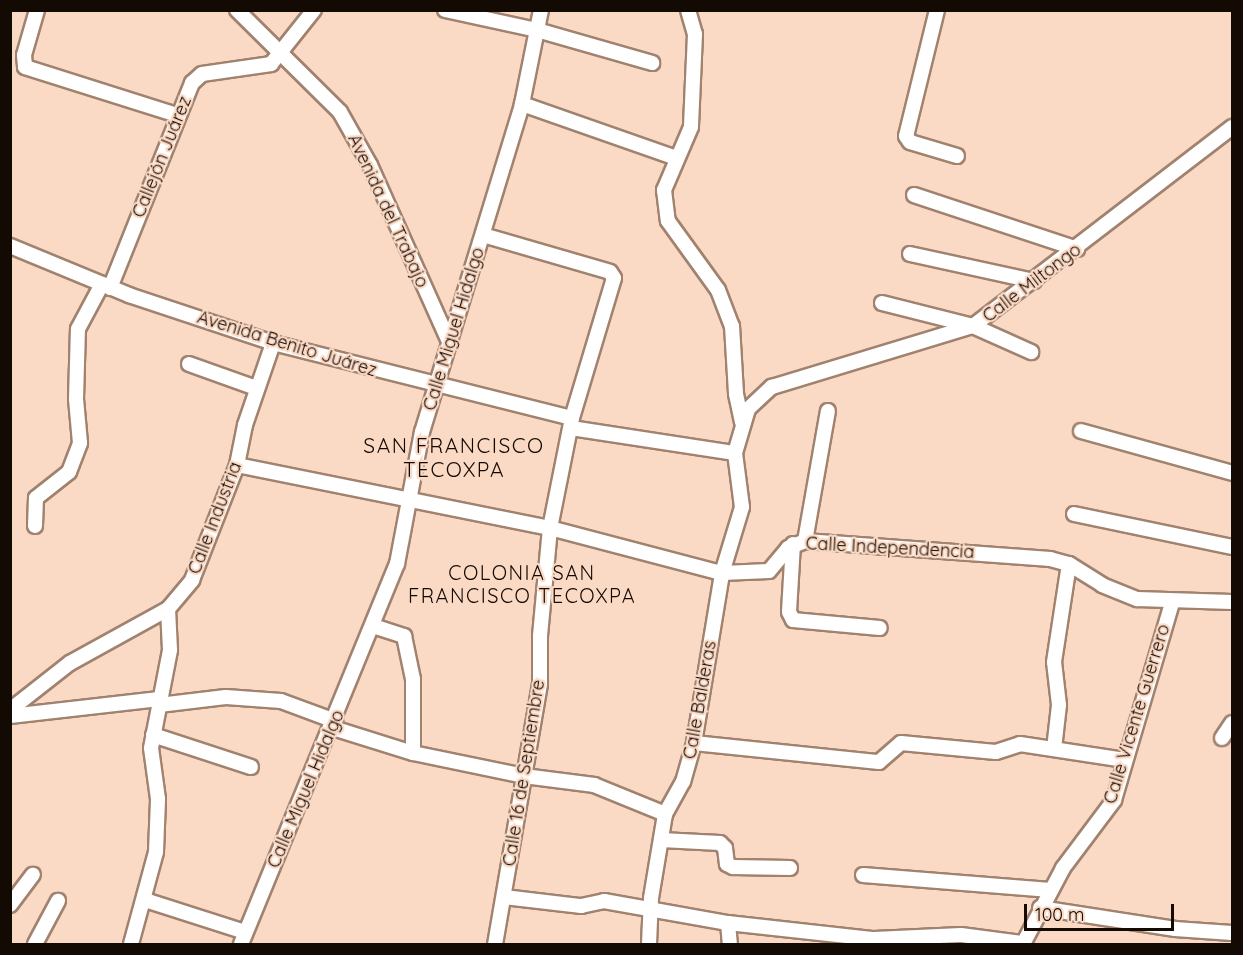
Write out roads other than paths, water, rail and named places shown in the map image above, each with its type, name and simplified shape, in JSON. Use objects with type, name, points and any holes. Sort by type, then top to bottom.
[{"type":"street","points":[[37,10],[24,55],[25,67],[177,115]]},
{"type":"street","name":"Avenida del Trabajo","points":[[237,10],[340,112],[370,165],[450,344]]},
{"type":"street","points":[[280,54],[314,10]]},
{"type":"street","points":[[445,10],[537,30],[652,63]]},
{"type":"street","points":[[688,10],[695,34],[695,80],[691,127],[664,190],[668,221],[718,290],[732,326],[736,394],[742,422]]},
{"type":"street","points":[[937,10],[906,136],[910,142],[957,156]]},
{"type":"street","name":"Calle Miguel Hidalgo","points":[[243,938],[334,725],[398,564],[422,432],[522,104],[540,11]]},
{"type":"street","name":"Callejón Juárez","points":[[35,526],[36,498],[69,472],[80,443],[76,399],[78,328],[106,286],[192,83],[202,74],[266,66],[280,54]]},
{"type":"street","points":[[522,104],[676,158]]},
{"type":"street","name":"Calle Miltongo","points":[[735,453],[741,438],[742,422],[753,404],[772,387],[973,326],[1233,128]]},
{"type":"street","points":[[914,195],[1077,249]]},
{"type":"street","name":"Calle 16 de Septiembre","points":[[483,235],[610,272],[613,285],[572,423],[550,528],[540,636],[540,684],[495,945]]},
{"type":"street","name":"Avenida Benito Juárez","points":[[10,246],[106,286],[273,343],[572,423],[735,453]]},
{"type":"street","points":[[910,254],[1034,281]]},
{"type":"street","points":[[882,303],[973,326],[1031,352]]},
{"type":"street","name":"Calle Industria","points":[[168,609],[192,580],[237,465],[256,388],[273,343]]},
{"type":"street","points":[[189,364],[256,388]]},
{"type":"street","points":[[828,411],[799,542],[789,612],[793,620],[880,628]]},
{"type":"street","points":[[1081,431],[1233,473]]},
{"type":"street","name":"Calle Balderas","points":[[649,945],[651,909],[665,814],[684,782],[694,743],[722,573],[742,507],[735,453]]},
{"type":"street","name":"Calle Independencia","points":[[237,465],[550,528],[722,573],[769,571],[799,542],[1034,558],[1069,564],[1125,596],[1172,603],[1233,602]]},
{"type":"street","points":[[1074,514],[1233,546]]},
{"type":"street","points":[[1054,749],[1059,698],[1054,662],[1069,564]]},
{"type":"street","name":"Calle Vicente Guerrero","points":[[1023,944],[1050,890],[1108,810],[1172,603]]},
{"type":"street","points":[[10,710],[70,663],[168,609],[170,650],[153,735],[151,762],[158,823],[156,852],[145,900],[131,945]]},
{"type":"street","points":[[373,626],[404,636],[413,678],[413,753]]},
{"type":"street","points":[[10,716],[226,697],[281,701],[334,725],[413,753],[524,776],[594,784],[665,814]]},
{"type":"street","points":[[1222,738],[1233,723]]},
{"type":"street","points":[[153,735],[251,767]]},
{"type":"street","points":[[694,743],[879,762],[901,743],[996,752],[1020,744],[1125,760]]},
{"type":"street","points":[[661,840],[720,843],[725,848],[727,864],[733,867],[790,868]]},
{"type":"street","points":[[10,905],[33,875]]},
{"type":"street","points":[[863,875],[1050,890]]},
{"type":"street","points":[[504,897],[581,906],[604,901],[816,939],[890,940],[961,935],[1023,944]]},
{"type":"street","points":[[145,900],[243,938]]},
{"type":"street","points":[[35,945],[58,901]]},
{"type":"street","points":[[1040,908],[1175,929],[1233,933]]},
{"type":"street","points":[[728,923],[730,945]]},
{"type":"district","name":"SAN FRANCISCO TECOXPA","points":[[454,457]]},
{"type":"district","name":"COLONIA SAN FRANCISCO TECOXPA","points":[[522,584]]}]
